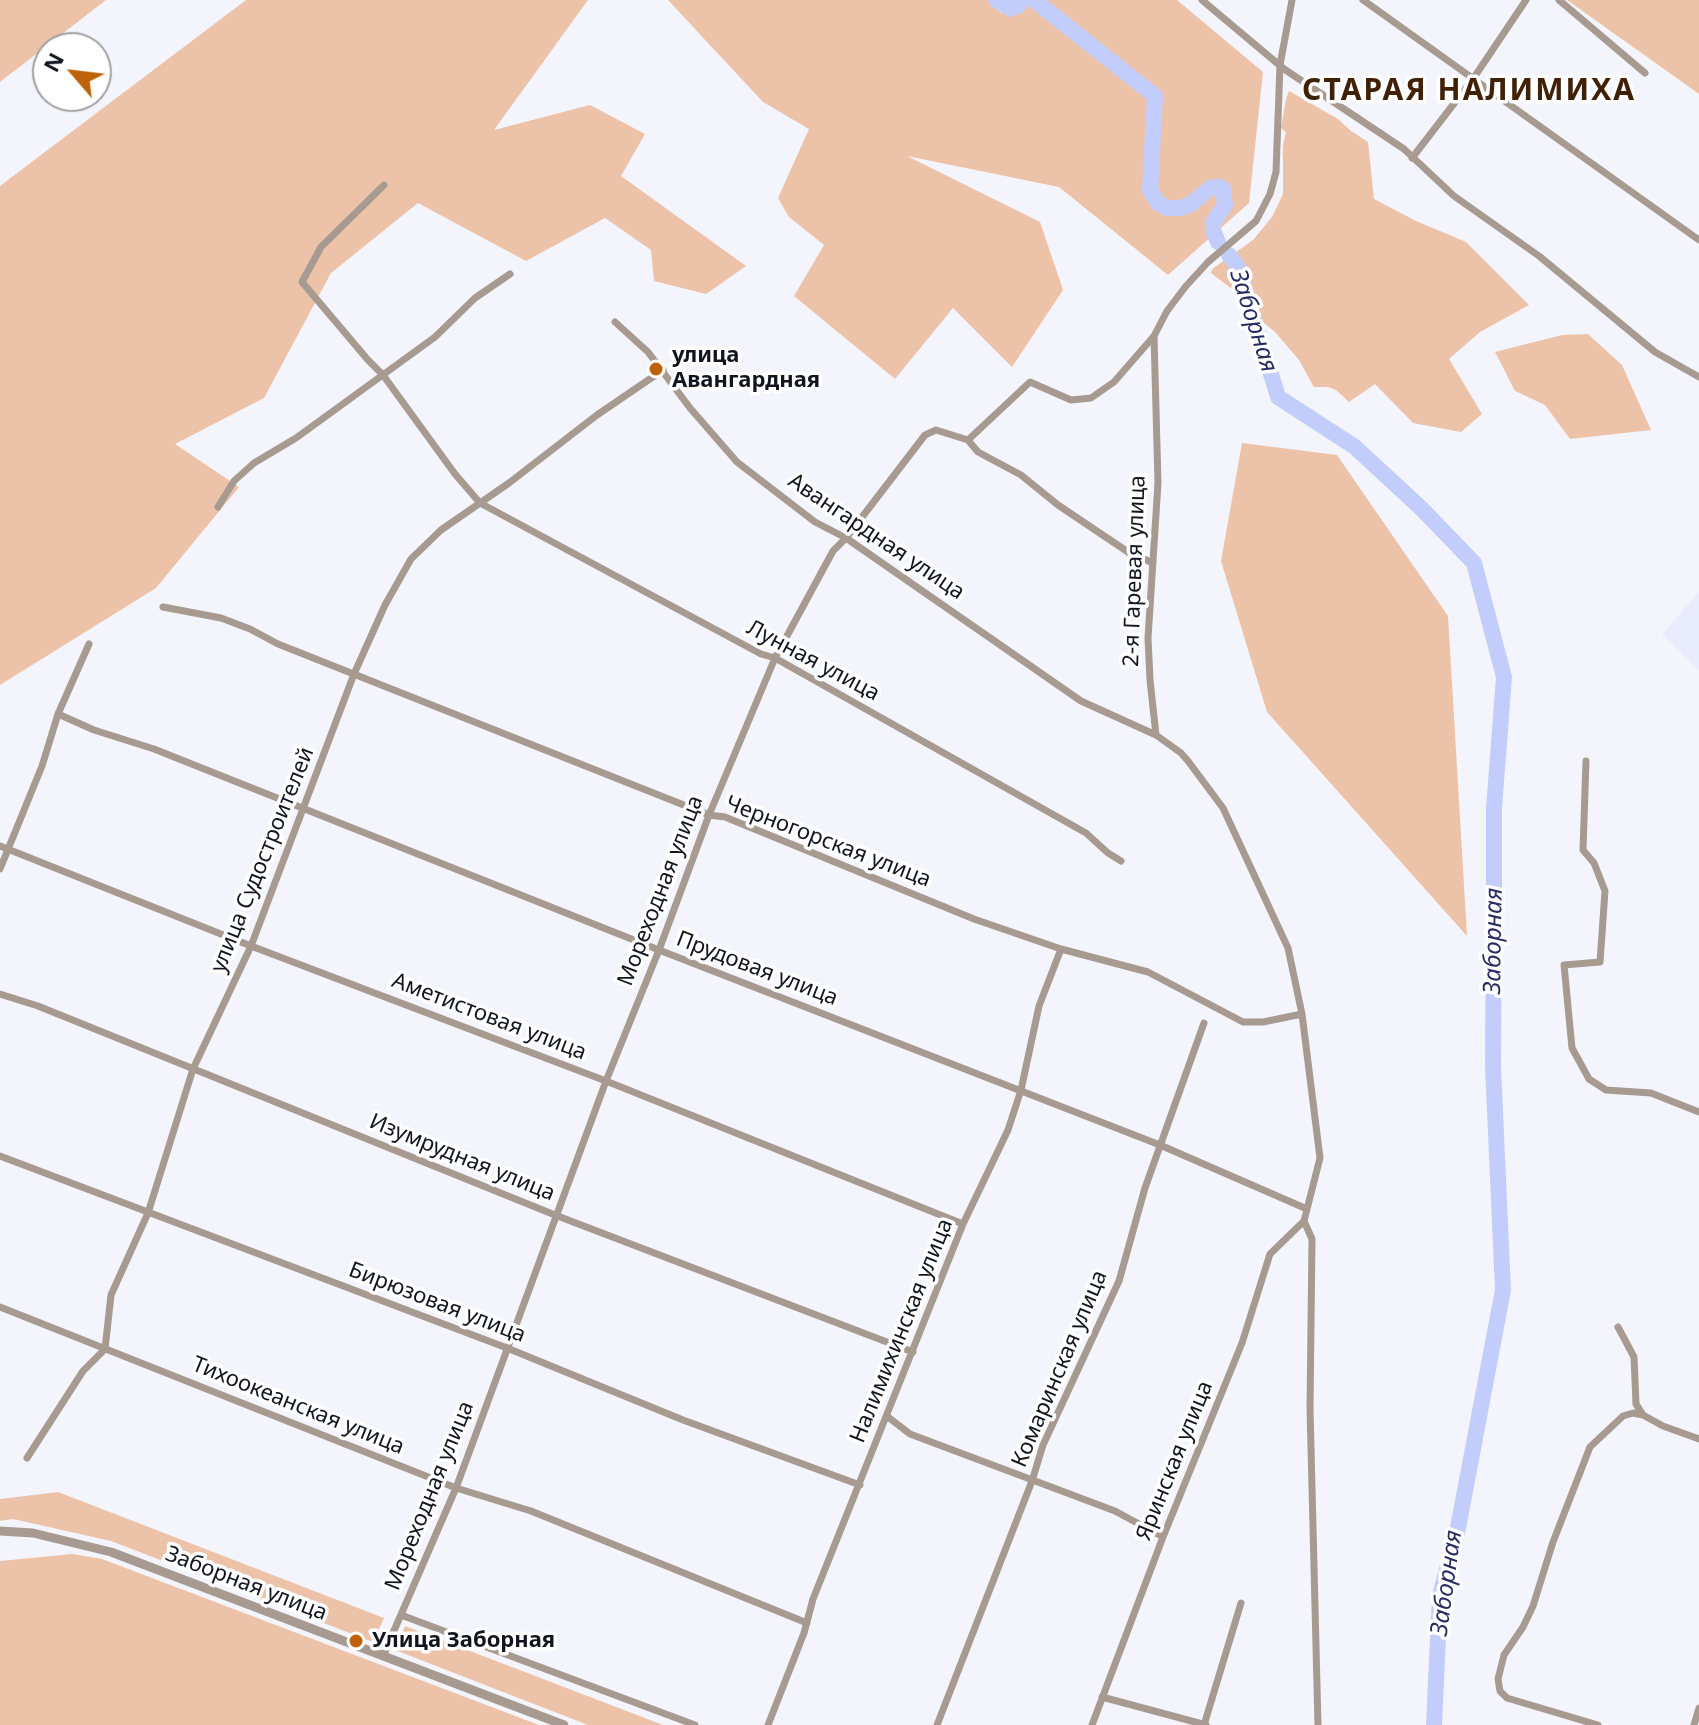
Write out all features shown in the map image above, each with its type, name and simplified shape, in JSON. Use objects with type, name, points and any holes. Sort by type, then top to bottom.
[{"type":"street","points":[[1202,0],[1280,65],[1394,142],[1454,196],[1539,256],[1655,352],[1699,377]]},
{"type":"street","points":[[1153,563],[1117,545],[1058,505],[1021,475],[978,452],[968,440],[1030,382],[1071,400],[1091,398],[1114,382],[1154,336],[1167,311],[1186,286],[1208,262],[1250,227],[1267,203],[1276,172],[1280,65],[1292,0]]},
{"type":"street","points":[[1363,0],[1699,240]]},
{"type":"street","points":[[1412,158],[1473,79],[1526,0]]},
{"type":"street","points":[[1559,0],[1645,73]]},
{"type":"street","points":[[384,185],[321,247],[302,282],[383,375],[455,474],[480,503]]},
{"type":"street","points":[[218,507],[234,481],[254,463],[296,438],[435,337],[475,298],[510,274]]},
{"type":"street","name":"Авангардная улица","points":[[615,322],[663,370],[690,408],[737,462],[815,522],[846,538],[1081,701],[1156,735]]},
{"type":"street","name":"2-я Гаревая улица","points":[[1154,336],[1158,483],[1148,638],[1156,735]]},
{"type":"street","name":"улица Судостроителей","points":[[105,1349],[111,1295],[148,1213],[193,1069],[251,946],[354,674],[385,605],[411,559],[441,530],[663,370]]},
{"type":"street","name":"Мореходная улица","points":[[383,1656],[456,1488],[606,1081],[709,815],[775,658],[833,551],[925,435],[936,430],[968,440]]},
{"type":"street","name":"Лунная улица","points":[[480,503],[761,654],[775,658],[1086,833],[1121,861]]},
{"type":"street","name":"Черногорская улица","points":[[163,607],[221,618],[354,674],[709,815],[725,817],[974,919],[1061,949],[1148,972],[1243,1022],[1263,1022],[1302,1014]]},
{"type":"street","points":[[0,869],[4,848],[42,766],[58,714],[89,644]]},
{"type":"street","name":"Прудовая улица","points":[[58,714],[1160,1145],[1307,1209]]},
{"type":"street","points":[[1156,735],[1181,753],[1223,808],[1288,948],[1302,1014],[1320,1158],[1304,1221],[1312,1239],[1310,1408],[1318,1725]]},
{"type":"street","points":[[1586,761],[1583,850],[1594,863],[1605,891],[1600,962],[1564,965],[1572,1048],[1589,1079],[1606,1090],[1651,1093],[1699,1112]]},
{"type":"street","name":"Аметистовая улица","points":[[4,848],[606,1081],[963,1224]]},
{"type":"street","name":"Налимихинская улица","points":[[768,1725],[807,1623],[813,1599],[963,1224],[1008,1130],[1021,1090],[1039,1006],[1061,949]]},
{"type":"street","name":"Изумрудная улица","points":[[0,994],[555,1215],[913,1352]]},
{"type":"street","name":"Комаринская улица","points":[[937,1725],[1032,1481],[1043,1445],[1119,1281],[1160,1145],[1204,1023]]},
{"type":"street","name":"Бирюзовая улица","points":[[0,1156],[507,1348],[683,1420],[860,1485]]},
{"type":"street","name":"Яринская улица","points":[[1092,1725],[1163,1537],[1242,1343],[1270,1254],[1304,1221]]},
{"type":"street","name":"Тихоокеанская улица","points":[[0,1307],[456,1488],[531,1511],[807,1623]]},
{"type":"street","points":[[1618,1327],[1634,1357],[1636,1404],[1643,1415]]},
{"type":"street","points":[[27,1458],[83,1371],[105,1349]]},
{"type":"street","points":[[1598,1725],[1507,1698],[1500,1691],[1498,1679],[1504,1655],[1533,1606],[1553,1542],[1590,1447],[1623,1416],[1633,1413],[1697,1438]]},
{"type":"street","points":[[888,1417],[910,1434],[1115,1511],[1163,1537]]},
{"type":"street","name":"Заборная улица","points":[[0,1531],[33,1533],[111,1552],[564,1725]]},
{"type":"street","points":[[1102,1697],[1205,1725],[1241,1603]]},
{"type":"street","points":[[401,1615],[695,1725]]},
{"type":"street","points":[[1694,1725],[1699,1708]]},
{"type":"shaded area","points":[[0,0],[106,0],[65,32],[32,32],[32,57],[0,82]]},
{"type":"shaded area","points":[[246,0],[588,0],[494,130],[590,105],[645,134],[621,176],[746,266],[706,294],[654,281],[651,250],[605,218],[526,261],[418,203],[331,273],[264,398],[175,444],[239,487],[156,588],[0,685],[0,186],[98,112],[112,112],[112,101]]},
{"type":"shaded area","points":[[668,0],[988,0],[1001,13],[1022,12],[1033,0],[1177,0],[1263,72],[1249,203],[1168,275],[1059,187],[907,156],[1040,222],[1063,290],[1012,367],[953,308],[895,379],[794,296],[824,245],[789,217],[778,198],[809,129],[763,102]]},
{"type":"shaded area","points":[[1567,0],[1699,0],[1699,94]]},
{"type":"shaded area","points":[[1289,91],[1338,119],[1368,142],[1374,199],[1466,242],[1529,305],[1480,332],[1449,359],[1482,414],[1461,432],[1413,423],[1375,384],[1349,402],[1336,390],[1314,387],[1299,360],[1275,332],[1246,308],[1237,293],[1211,273],[1212,269],[1253,240],[1272,217],[1283,194],[1286,132],[1281,128]]},
{"type":"shaded area","points":[[1588,334],[1622,365],[1651,430],[1570,439],[1545,405],[1515,391],[1495,352],[1562,335]]},
{"type":"shaded area","points":[[1242,443],[1337,455],[1448,616],[1467,936],[1267,712],[1221,561]]},
{"type":"shaded area","points":[[1699,592],[1699,671],[1662,634]]},
{"type":"shaded area","points":[[58,1492],[384,1618],[373,1642],[111,1541],[13,1519],[0,1521],[0,1499]]},
{"type":"shaded area","points":[[72,1554],[102,1559],[539,1725],[0,1725],[0,1561]]},
{"type":"shaded area","points":[[405,1626],[663,1725],[588,1725],[395,1650]]},
{"type":"water","points":[[988,0],[1033,0],[1022,13],[1009,17],[991,6]]},
{"type":"waterway","name":"Заборная","points":[[1034,0],[1155,96],[1150,190],[1158,203],[1167,208],[1181,208],[1210,188],[1223,189],[1225,205],[1213,223],[1218,242]]},
{"type":"waterway","name":"Заборная","points":[[1229,255],[1238,267],[1278,397],[1355,447],[1474,563],[1504,677],[1494,808],[1493,1067],[1503,1290],[1457,1533],[1440,1595],[1434,1725]]},
{"type":"place","name":"улица Авангардная","points":[[656,369]]},
{"type":"place","name":"Улица Заборная","points":[[356,1641]]},
{"type":"district","name":"СТАРАЯ НАЛИМИХА","points":[[1469,91]]}]
